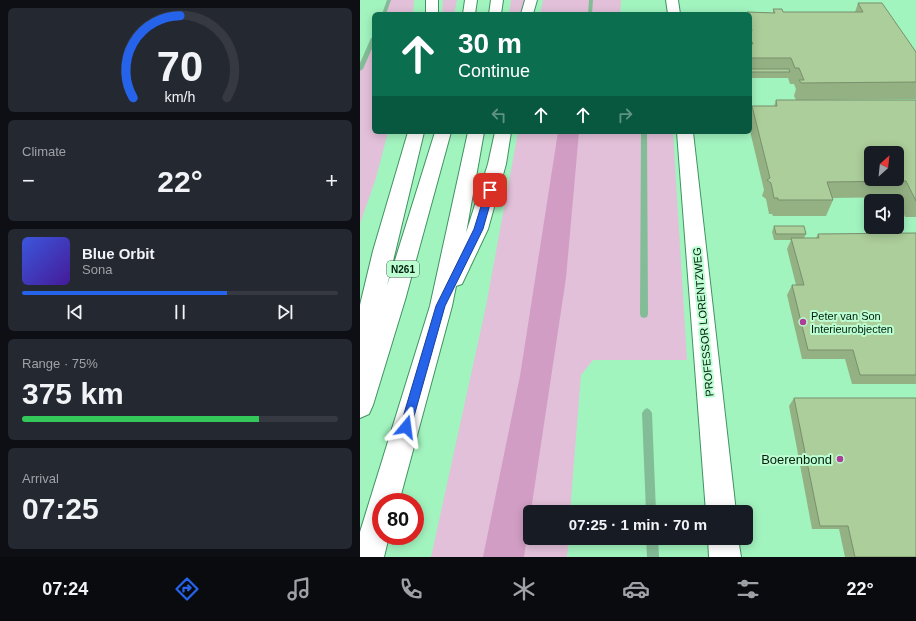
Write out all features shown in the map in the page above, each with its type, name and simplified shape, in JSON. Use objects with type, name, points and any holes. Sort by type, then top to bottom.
[{"type":"main road","points":[[432,0],[432,12]]},
{"type":"main road","points":[[469,12],[471,0]]},
{"type":"main road","points":[[495,12],[497,0]]},
{"type":"main road","points":[[528,12],[531,0]]},
{"type":"main road","points":[[672,0],[674,12]]},
{"type":"main road","name":"N261","points":[[360,354],[384,251],[416,134]]},
{"type":"main road","name":"N261","points":[[360,405],[394,300],[442,134]]},
{"type":"main road","points":[[387,493],[441,306],[476,134]]},
{"type":"main road","points":[[441,306],[478,229],[497,164],[503,134]]},
{"type":"main road","name":"PROFESSOR LORENTZWEG","points":[[685,134],[720,505]]},
{"type":"main road","points":[[368,557],[372,543]]},
{"type":"main road","points":[[724,545],[725,557]]},
{"type":"shaded area","points":[[387,0],[414,0],[413,12],[383,12]]},
{"type":"shaded area","points":[[443,0],[457,0],[454,12],[442,12]]},
{"type":"shaded area","points":[[511,0],[525,0],[522,12],[509,12]]},
{"type":"shaded area","points":[[543,0],[621,0],[620,12],[540,12]]},
{"type":"shaded area","points":[[372,42],[372,134],[387,134],[376,178],[360,224],[360,65]]},
{"type":"shaded area","points":[[518,134],[673,134],[687,360],[593,360],[581,375],[571,505],[523,505],[523,545],[568,545],[567,557],[431,557],[486,306]]},
{"type":"shaded area","points":[[558,134],[579,134],[566,278],[532,505],[523,505],[523,545],[526,545],[524,557],[483,557],[520,376]]},
{"type":"building","points":[[858,3],[882,3],[916,52],[916,82],[801,83],[799,80],[804,80],[799,68],[795,68],[791,58],[752,58],[752,12],[775,13],[773,9],[782,9],[783,12],[863,12]]},
{"type":"building","points":[[752,69],[789,69],[790,72],[752,72]]},
{"type":"building","points":[[776,100],[916,100],[916,201],[906,181],[904,181],[904,146],[864,146],[864,182],[827,182],[833,200],[778,200],[778,198],[774,198],[771,183],[767,180],[770,178],[752,106],[777,106]]},
{"type":"building","points":[[774,226],[804,226],[806,234],[776,234]]},
{"type":"building","points":[[916,233],[916,375],[860,375],[853,350],[808,350],[792,285],[804,285],[791,238],[819,238],[818,234]]},
{"type":"building","points":[[794,398],[916,398],[916,557],[855,557],[848,526],[820,526]]},
{"type":"waterway","points":[[385,12],[389,0]]},
{"type":"waterway","points":[[590,12],[591,0]]},
{"type":"waterway","points":[[360,69],[372,42]]},
{"type":"waterway","points":[[644,134],[644,314]]},
{"type":"waterway","points":[[647,413],[651,505]]},
{"type":"waterway","points":[[652,545],[653,557]]},
{"type":"place","name":"Peter van Son Interieurobjecten","points":[[803,322]]},
{"type":"place","name":"Boerenbond","points":[[840,459]]},
{"type":"route","points":[[406,427],[441,306],[478,229],[490,190]]}]
